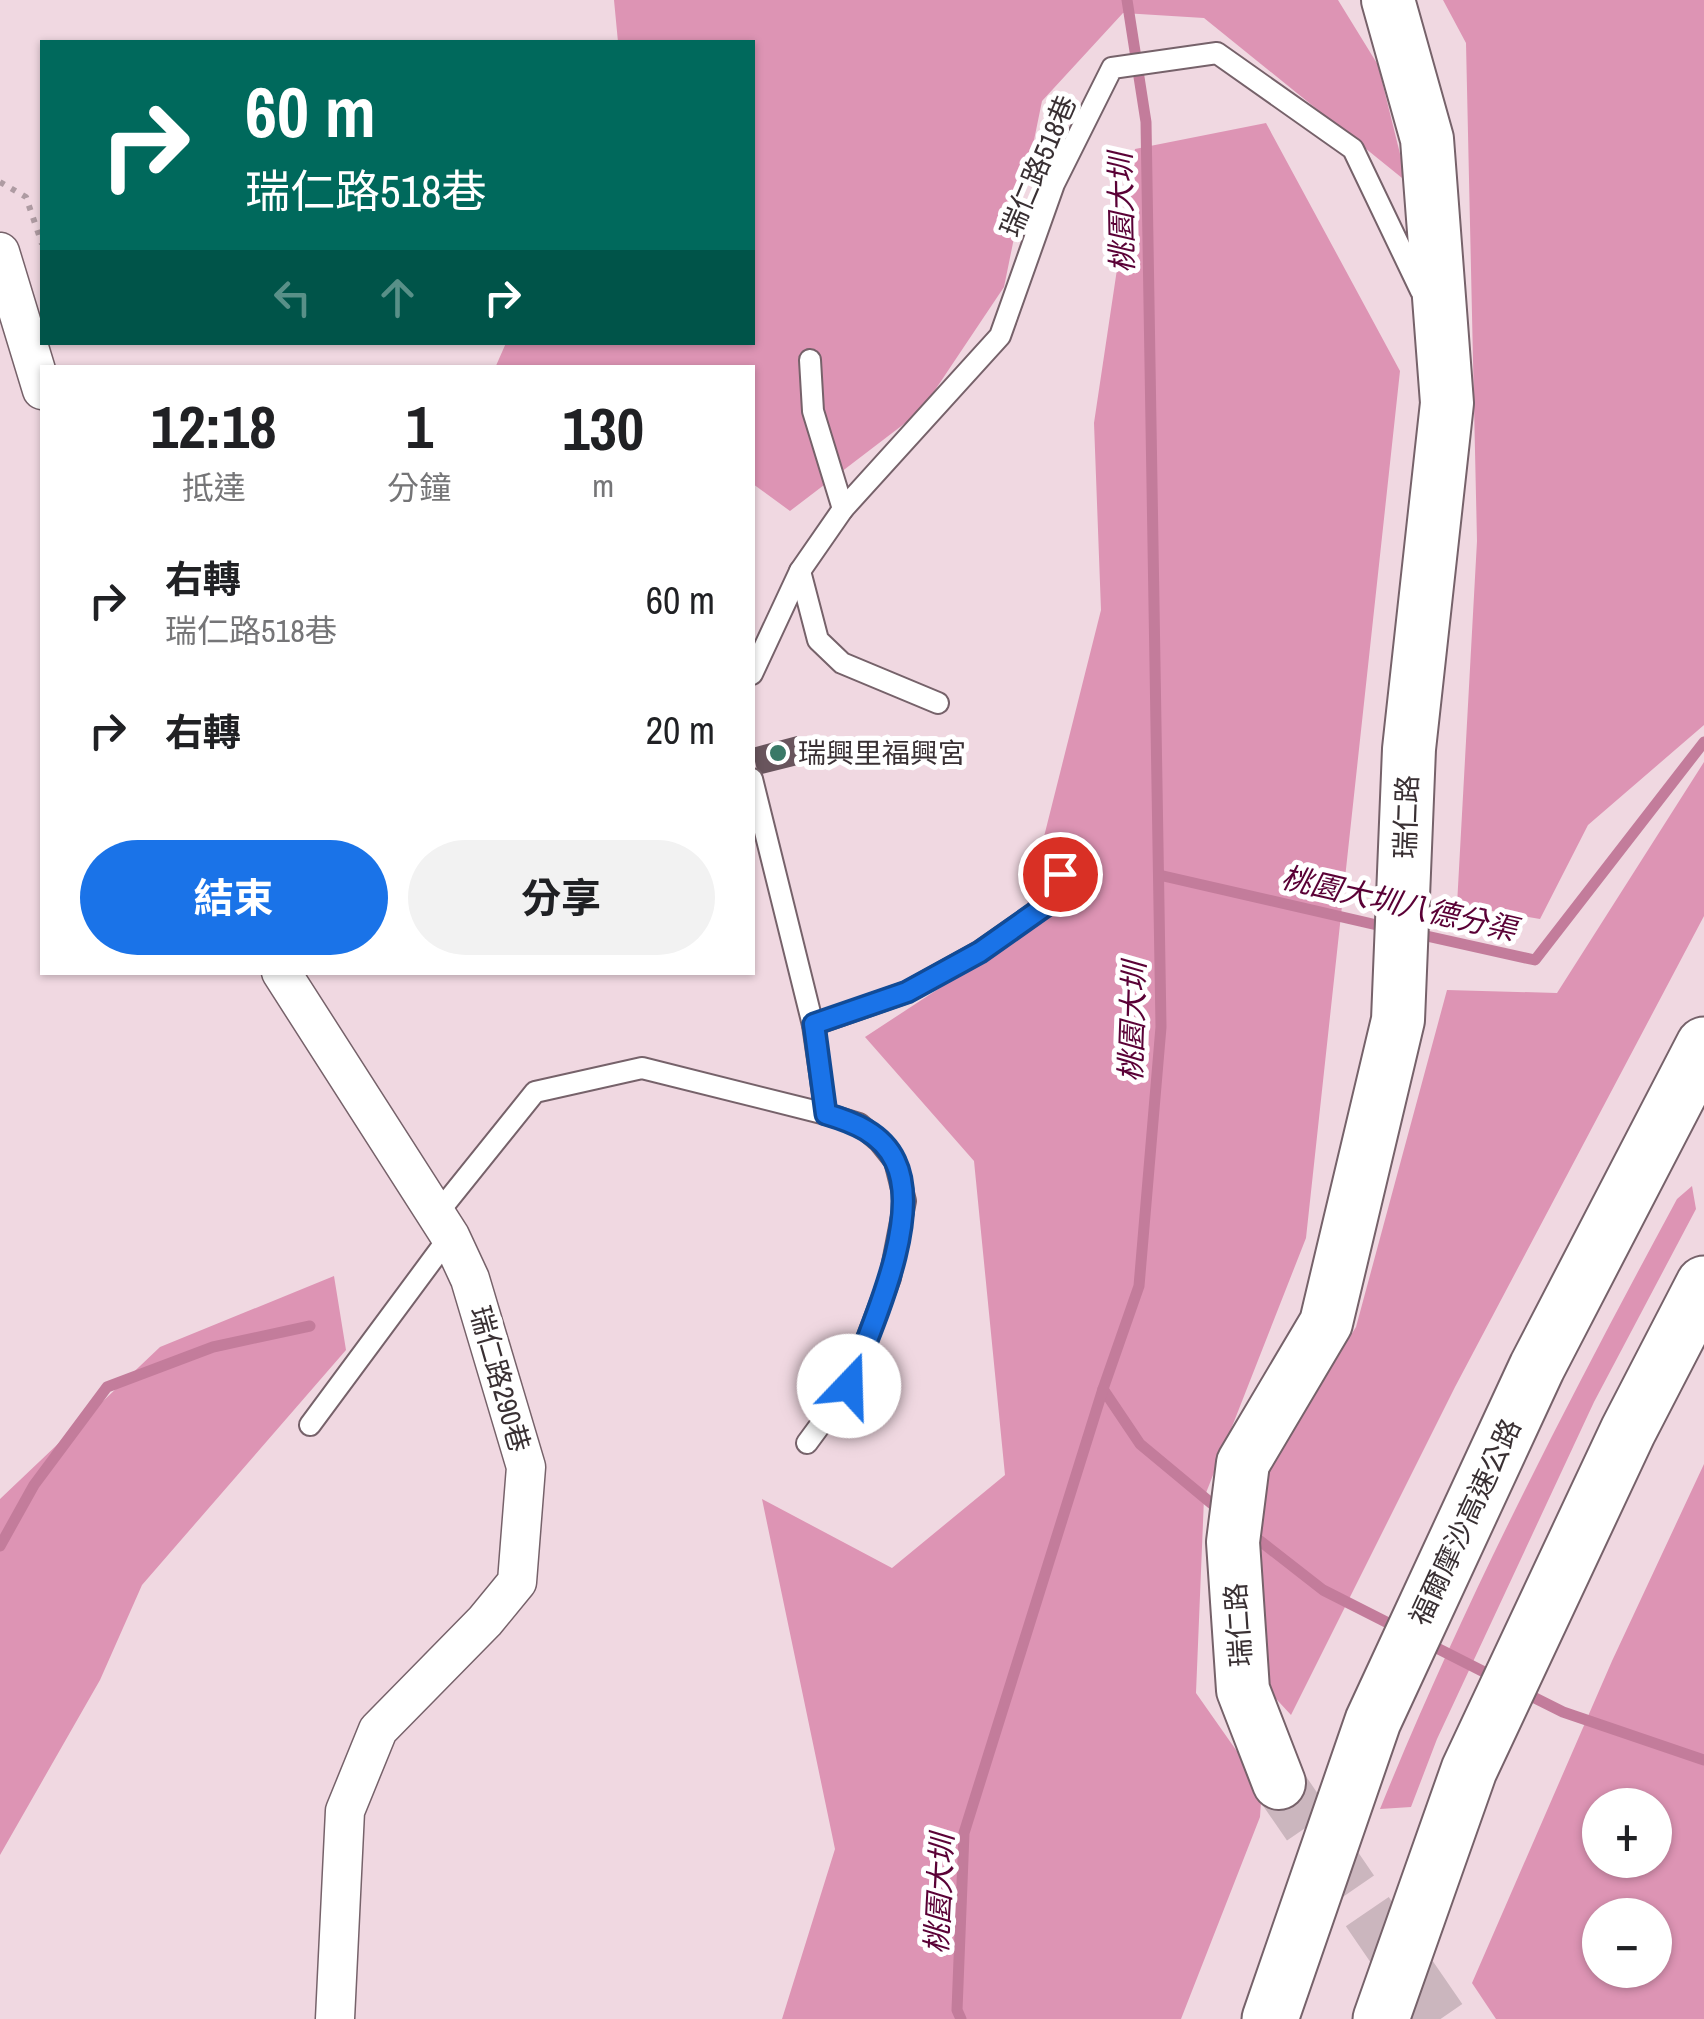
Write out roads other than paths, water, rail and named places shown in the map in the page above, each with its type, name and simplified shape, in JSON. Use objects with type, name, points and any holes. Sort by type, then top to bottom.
[{"type":"highway","name":"福爾摩沙高速公路","points":[[1270,2019],[1373,1722],[1537,1366],[1690,1106],[1704,1045]]},
{"type":"highway","points":[[1382,2019],[1469,1770],[1628,1431],[1704,1284]]},
{"type":"street","name":"瑞仁路","points":[[1279,1783],[1242,1690],[1233,1542],[1243,1463],[1326,1323],[1398,1020],[1409,749],[1447,403],[1427,139],[1388,0]]},
{"type":"street","points":[[0,252],[40,383]]},
{"type":"street","name":"瑞仁路290巷","points":[[283,975],[444,1225],[470,1279],[526,1467],[517,1582],[378,1730],[345,1811],[335,2019]]},
{"type":"lane","name":"瑞仁路518巷","points":[[755,668],[800,571],[844,510],[1000,336],[1054,184],[1112,68],[1218,53],[1352,149],[1441,331]]},
{"type":"lane","points":[[810,360],[813,411],[844,510]]},
{"type":"lane","points":[[800,571],[818,640],[842,663],[938,703]]},
{"type":"lane","points":[[755,790],[814,1024],[826,1114]]},
{"type":"lane","points":[[814,1024],[907,992],[980,952],[1048,904],[1060,874]]},
{"type":"lane","points":[[310,1425],[536,1092],[642,1068],[860,1124],[895,1161],[905,1201],[890,1278],[849,1386],[807,1443]]},
{"type":"waterway","name":"桃園大圳","points":[[961,2019],[957,2010],[964,1833],[1139,1286],[1161,1027],[1146,122],[1127,0]]},
{"type":"waterway","name":"桃園大圳八德分渠","points":[[1413,933],[1535,960],[1704,742]]},
{"type":"waterway","name":"桃園大圳八德分渠","points":[[1159,875],[1390,928]]},
{"type":"waterway","points":[[0,1546],[34,1485],[107,1387],[213,1347],[310,1326]]},
{"type":"waterway","points":[[1103,1389],[1140,1444],[1223,1513]]},
{"type":"waterway","points":[[1250,1533],[1323,1590],[1398,1628]]},
{"type":"waterway","points":[[1423,1641],[1496,1678]]},
{"type":"waterway","points":[[1521,1691],[1563,1712],[1704,1760]]},
{"type":"tunnel","points":[[1279,1783],[1441,2019]]},
{"type":"place","name":"瑞興里福興宮","points":[[778,753]]}]
